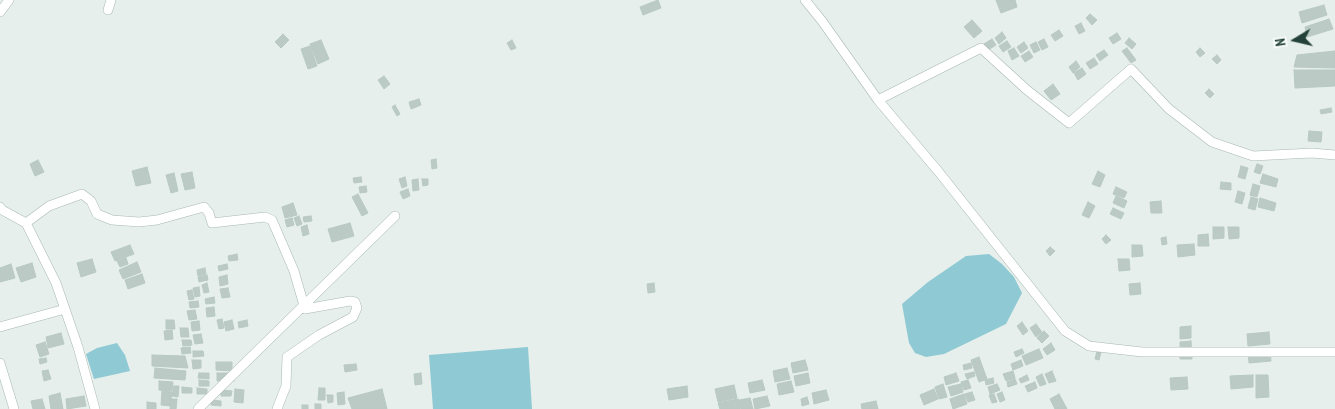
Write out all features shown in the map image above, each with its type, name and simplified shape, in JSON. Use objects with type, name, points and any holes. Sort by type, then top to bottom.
[{"type":"street","points":[[0,12],[10,0]]},
{"type":"street","points":[[108,10],[111,0]]},
{"type":"street","points":[[805,0],[878,100],[938,171],[1065,331],[1089,346],[1142,352],[1335,352]]},
{"type":"street","points":[[878,100],[981,48],[1027,90],[1069,123],[1131,69],[1168,108],[1212,142],[1253,156],[1312,152],[1335,155]]},
{"type":"street","points":[[26,223],[49,206],[82,194],[91,201],[97,214],[112,220],[157,220],[204,207],[212,223],[266,217],[272,220],[294,271],[305,309],[350,301],[355,302],[358,308],[353,317],[319,335],[287,357],[286,386],[277,409]]},
{"type":"street","points":[[0,207],[2,210],[26,223],[56,284],[78,347],[95,409]]},
{"type":"street","points":[[198,409],[395,216]]},
{"type":"street","points":[[0,327],[65,309]]},
{"type":"street","points":[[0,363],[14,409]]},
{"type":"water","points":[[989,254],[1014,277],[1022,293],[1006,324],[944,354],[926,357],[915,353],[909,343],[902,304],[928,282],[966,256]]},
{"type":"water","points":[[117,343],[125,355],[130,371],[94,379],[86,354],[97,348]]},
{"type":"water","points":[[528,347],[532,409],[433,409],[429,355]]},
{"type":"building","points":[[658,0],[661,8],[643,15],[640,7]]},
{"type":"building","points":[[996,0],[1015,0],[1017,7],[1001,13]]},
{"type":"building","points":[[1324,5],[1327,15],[1302,23],[1299,12]]},
{"type":"building","points":[[1090,14],[1097,20],[1092,25],[1086,18]]},
{"type":"building","points":[[1329,19],[1333,29],[1307,37],[1305,27]]},
{"type":"building","points":[[972,20],[982,31],[974,38],[964,27]]},
{"type":"building","points":[[1081,23],[1085,31],[1079,34],[1075,26]]},
{"type":"building","points":[[1059,30],[1063,36],[1055,41],[1051,35]]},
{"type":"building","points":[[1002,32],[1006,38],[999,44],[995,38]]},
{"type":"building","points":[[1117,33],[1121,39],[1113,44],[1109,38]]},
{"type":"building","points":[[283,34],[289,40],[281,48],[275,42]]},
{"type":"building","points":[[1129,38],[1136,44],[1132,49],[1125,43]]},
{"type":"building","points":[[992,39],[996,45],[988,50],[984,44]]},
{"type":"building","points":[[1044,39],[1048,47],[1042,50],[1038,42]]},
{"type":"building","points":[[321,40],[329,59],[318,64],[310,44]]},
{"type":"building","points":[[512,40],[516,48],[511,50],[507,43]]},
{"type":"building","points":[[1007,41],[1011,47],[1003,52],[999,46]]},
{"type":"building","points":[[1024,42],[1028,48],[1021,53],[1017,47]]},
{"type":"building","points":[[1036,42],[1040,50],[1034,53],[1030,45]]},
{"type":"building","points":[[310,46],[317,66],[308,69],[301,49]]},
{"type":"building","points":[[1014,48],[1019,56],[1012,60],[1008,51]]},
{"type":"building","points":[[1127,48],[1136,60],[1131,63],[1122,51]]},
{"type":"building","points":[[1200,48],[1205,53],[1200,57],[1196,52]]},
{"type":"building","points":[[1104,50],[1108,55],[1100,61],[1096,55]]},
{"type":"building","points":[[1029,51],[1033,57],[1025,62],[1021,56]]},
{"type":"building","points":[[1335,51],[1335,68],[1294,67],[1297,55]]},
{"type":"building","points":[[1217,55],[1221,60],[1217,64],[1212,59]]},
{"type":"building","points":[[1094,58],[1098,64],[1090,69],[1086,63]]},
{"type":"building","points":[[1076,61],[1080,67],[1073,73],[1069,67]]},
{"type":"building","points":[[1082,68],[1086,74],[1078,80],[1074,73]]},
{"type":"building","points":[[1294,70],[1335,70],[1335,86],[1295,88]]},
{"type":"building","points":[[384,76],[390,84],[384,89],[378,80]]},
{"type":"building","points":[[1053,84],[1060,94],[1051,100],[1044,91]]},
{"type":"building","points":[[1209,89],[1214,94],[1210,98],[1205,93]]},
{"type":"building","points":[[419,99],[421,105],[411,109],[409,102]]},
{"type":"building","points":[[395,105],[400,114],[397,116],[392,107]]},
{"type":"building","points":[[1331,108],[1332,112],[1321,114],[1320,110]]},
{"type":"building","points":[[1309,131],[1322,132],[1321,142],[1308,141]]},
{"type":"building","points":[[436,159],[437,168],[432,169],[431,160]]},
{"type":"building","points":[[38,160],[44,172],[35,176],[30,164]]},
{"type":"building","points":[[1257,164],[1263,166],[1260,174],[1254,172]]},
{"type":"building","points":[[1241,166],[1248,168],[1245,179],[1238,177]]},
{"type":"building","points":[[147,167],[151,183],[136,186],[132,171]]},
{"type":"building","points":[[1098,171],[1105,175],[1100,187],[1092,184]]},
{"type":"building","points":[[192,172],[195,188],[185,190],[181,174]]},
{"type":"building","points":[[174,173],[178,191],[171,193],[166,175]]},
{"type":"building","points":[[1263,174],[1278,179],[1276,187],[1260,183]]},
{"type":"building","points":[[361,177],[362,182],[354,183],[353,178]]},
{"type":"building","points":[[405,177],[407,186],[402,188],[399,179]]},
{"type":"building","points":[[418,179],[419,190],[413,191],[412,180]]},
{"type":"building","points":[[422,179],[428,179],[428,185],[423,186]]},
{"type":"building","points":[[1221,182],[1231,183],[1231,190],[1220,189]]},
{"type":"building","points":[[1253,184],[1260,186],[1257,197],[1250,195]]},
{"type":"building","points":[[366,186],[367,192],[360,193],[359,187]]},
{"type":"building","points":[[1116,187],[1127,192],[1124,198],[1113,194]]},
{"type":"building","points":[[408,189],[410,196],[403,199],[400,192]]},
{"type":"building","points":[[1238,191],[1245,193],[1242,204],[1235,202]]},
{"type":"building","points":[[358,194],[368,213],[362,216],[352,197]]},
{"type":"building","points":[[1116,196],[1127,201],[1124,208],[1113,203]]},
{"type":"building","points":[[1251,197],[1258,199],[1255,210],[1248,208]]},
{"type":"building","points":[[1260,198],[1276,203],[1274,211],[1258,207]]},
{"type":"building","points":[[1161,201],[1162,213],[1151,213],[1150,202]]},
{"type":"building","points":[[1088,202],[1095,206],[1089,218],[1082,215]]},
{"type":"building","points":[[293,203],[297,215],[285,218],[282,207]]},
{"type":"building","points":[[1113,208],[1124,213],[1121,219],[1110,214]]},
{"type":"building","points":[[299,216],[302,224],[297,226],[294,218]]},
{"type":"building","points":[[311,216],[312,221],[304,222],[303,217]]},
{"type":"building","points":[[292,218],[294,225],[287,227],[285,220]]},
{"type":"building","points":[[350,223],[354,236],[332,242],[328,229]]},
{"type":"building","points":[[307,225],[309,234],[303,236],[301,227]]},
{"type":"building","points":[[1213,227],[1224,227],[1224,238],[1213,239]]},
{"type":"building","points":[[1228,227],[1239,227],[1239,238],[1229,239]]},
{"type":"building","points":[[1208,234],[1209,246],[1198,246],[1198,235]]},
{"type":"building","points":[[1106,235],[1111,240],[1106,244],[1102,239]]},
{"type":"building","points":[[1166,237],[1167,244],[1162,245],[1161,238]]},
{"type":"building","points":[[1194,244],[1195,255],[1178,257],[1177,245]]},
{"type":"building","points":[[130,245],[134,254],[115,261],[111,252]]},
{"type":"building","points":[[1132,245],[1142,245],[1143,256],[1132,257]]},
{"type":"building","points":[[1050,247],[1055,251],[1050,256],[1046,251]]},
{"type":"building","points":[[237,254],[238,260],[229,261],[228,256]]},
{"type":"building","points":[[126,258],[128,264],[120,267],[117,261]]},
{"type":"building","points":[[92,259],[96,272],[81,277],[77,263]]},
{"type":"building","points":[[1118,259],[1129,259],[1130,270],[1119,271]]},
{"type":"building","points":[[137,262],[141,272],[123,279],[119,270]]},
{"type":"building","points":[[32,263],[36,277],[21,282],[16,268]]},
{"type":"building","points":[[11,264],[15,278],[0,282],[0,268]]},
{"type":"building","points":[[227,264],[228,269],[219,271],[218,266]]},
{"type":"building","points":[[205,268],[206,274],[198,276],[197,270]]},
{"type":"building","points":[[142,274],[145,283],[128,289],[125,280]]},
{"type":"building","points":[[207,275],[208,280],[199,282],[198,277]]},
{"type":"building","points":[[227,275],[228,284],[220,286],[219,277]]},
{"type":"building","points":[[207,283],[209,292],[204,293],[202,285]]},
{"type":"building","points":[[654,283],[655,292],[648,293],[647,284]]},
{"type":"building","points":[[1140,283],[1141,294],[1130,295],[1129,284]]},
{"type":"building","points":[[199,287],[200,296],[195,297],[193,288]]},
{"type":"building","points":[[228,288],[230,297],[222,298],[220,289]]},
{"type":"building","points":[[192,290],[194,299],[189,300],[187,291]]},
{"type":"building","points":[[214,297],[215,303],[206,304],[205,299]]},
{"type":"building","points":[[198,301],[199,307],[190,308],[189,302]]},
{"type":"building","points":[[214,307],[215,316],[207,317],[206,308]]},
{"type":"building","points":[[195,310],[197,319],[189,320],[187,311]]},
{"type":"building","points":[[222,319],[224,328],[219,329],[217,320]]},
{"type":"building","points":[[166,320],[174,320],[175,329],[166,329]]},
{"type":"building","points":[[232,320],[234,329],[226,331],[224,322]]},
{"type":"building","points":[[247,320],[248,326],[239,328],[238,322]]},
{"type":"building","points":[[199,321],[200,330],[192,331],[191,322]]},
{"type":"building","points":[[1022,322],[1028,331],[1023,335],[1017,326]]},
{"type":"building","points":[[1036,324],[1042,332],[1036,337],[1030,328]]},
{"type":"building","points":[[1191,326],[1191,338],[1180,339],[1180,327]]},
{"type":"building","points":[[180,328],[188,328],[189,337],[181,337]]},
{"type":"building","points":[[172,330],[173,339],[165,340],[164,331]]},
{"type":"building","points":[[1044,331],[1049,336],[1042,343],[1037,338]]},
{"type":"building","points":[[1269,332],[1270,344],[1248,346],[1247,334]]},
{"type":"building","points":[[61,333],[64,344],[48,348],[46,337]]},
{"type":"building","points":[[201,334],[203,343],[195,344],[193,335]]},
{"type":"building","points":[[182,340],[191,340],[192,345],[183,346]]},
{"type":"building","points":[[1191,341],[1192,359],[1180,359],[1180,342]]},
{"type":"building","points":[[45,342],[49,354],[40,357],[36,345]]},
{"type":"building","points":[[1051,343],[1055,350],[1047,355],[1043,349]]},
{"type":"building","points":[[190,347],[191,353],[182,354],[181,348]]},
{"type":"building","points":[[1270,348],[1271,361],[1249,363],[1248,350]]},
{"type":"building","points":[[1022,349],[1024,353],[1016,357],[1014,352]]},
{"type":"building","points":[[1039,349],[1043,358],[1026,365],[1022,356]]},
{"type":"building","points":[[193,351],[203,351],[204,356],[193,357]]},
{"type":"building","points":[[1097,351],[1101,352],[1099,360],[1095,359]]},
{"type":"building","points":[[152,355],[185,356],[188,368],[152,366]]},
{"type":"building","points":[[979,357],[987,379],[979,382],[971,360]]},
{"type":"building","points":[[46,358],[47,362],[40,364],[39,359]]},
{"type":"building","points":[[192,360],[201,360],[201,368],[193,369]]},
{"type":"building","points":[[805,360],[808,370],[793,373],[791,363]]},
{"type":"building","points":[[1021,360],[1023,366],[1013,370],[1011,364]]},
{"type":"building","points":[[216,362],[232,362],[232,371],[216,370]]},
{"type":"building","points":[[971,363],[972,368],[964,370],[963,365]]},
{"type":"building","points":[[356,364],[357,370],[345,372],[344,365]]},
{"type":"building","points":[[155,368],[186,371],[185,380],[154,378]]},
{"type":"building","points":[[787,368],[790,379],[775,382],[773,371]]},
{"type":"building","points":[[48,370],[51,379],[44,381],[42,371]]},
{"type":"building","points":[[1013,371],[1015,378],[1006,381],[1003,374]]},
{"type":"building","points":[[1052,371],[1056,381],[1049,383],[1045,374]]},
{"type":"building","points":[[974,372],[975,376],[967,379],[965,374]]},
{"type":"building","points":[[199,373],[209,373],[209,379],[198,378]]},
{"type":"building","points":[[217,373],[234,373],[234,381],[217,381]]},
{"type":"building","points":[[421,373],[422,384],[415,385],[414,374]]},
{"type":"building","points":[[808,373],[810,383],[796,386],[794,376]]},
{"type":"building","points":[[956,373],[959,381],[946,385],[944,377]]},
{"type":"building","points":[[1042,374],[1046,384],[1040,386],[1036,377]]},
{"type":"building","points":[[1027,375],[1029,380],[1021,383],[1019,379]]},
{"type":"building","points":[[1253,375],[1253,387],[1231,389],[1230,376]]},
{"type":"building","points":[[1256,375],[1268,375],[1269,397],[1256,398]]},
{"type":"building","points":[[1187,377],[1188,389],[1171,390],[1170,378]]},
{"type":"building","points":[[993,378],[994,383],[986,385],[985,380]]},
{"type":"building","points":[[1015,379],[1017,384],[1008,387],[1007,382]]},
{"type":"building","points":[[199,380],[209,381],[209,386],[199,386]]},
{"type":"building","points":[[762,380],[765,390],[750,393],[748,383]]},
{"type":"building","points":[[968,380],[971,388],[964,390],[961,382]]},
{"type":"building","points":[[159,381],[173,382],[172,391],[159,390]]},
{"type":"building","points":[[791,381],[794,392],[779,395],[777,384]]},
{"type":"building","points":[[1035,382],[1037,388],[1028,392],[1025,386]]},
{"type":"building","points":[[943,384],[947,397],[939,399],[935,387]]},
{"type":"building","points":[[961,384],[963,392],[951,396],[948,387]]},
{"type":"building","points":[[997,384],[1000,390],[990,394],[988,387]]},
{"type":"building","points":[[734,385],[737,398],[718,402],[715,389]]},
{"type":"building","points":[[174,386],[179,386],[178,397],[172,396]]},
{"type":"building","points":[[687,386],[688,397],[669,400],[667,389]]},
{"type":"building","points":[[182,387],[192,388],[192,393],[182,393]]},
{"type":"building","points":[[197,388],[207,389],[207,394],[197,394]]},
{"type":"building","points":[[319,388],[325,388],[325,400],[318,400]]},
{"type":"building","points":[[235,389],[244,390],[243,403],[234,402]]},
{"type":"building","points":[[382,389],[387,409],[352,409],[348,398]]},
{"type":"building","points":[[934,389],[938,399],[924,405],[920,395]]},
{"type":"building","points":[[221,390],[232,391],[231,396],[221,396]]},
{"type":"building","points":[[826,390],[829,400],[814,404],[812,393]]},
{"type":"building","points":[[162,391],[172,392],[170,406],[161,405]]},
{"type":"building","points":[[344,392],[345,404],[338,405],[337,393]]},
{"type":"building","points":[[972,392],[975,400],[968,402],[965,394]]},
{"type":"building","points":[[1002,392],[1005,400],[1000,402],[997,394]]},
{"type":"building","points":[[60,393],[63,409],[51,409],[49,396]]},
{"type":"building","points":[[964,394],[967,404],[953,409],[950,399]]},
{"type":"building","points":[[994,394],[997,402],[992,403],[989,395]]},
{"type":"building","points":[[1059,394],[1067,409],[1055,409],[1050,399]]},
{"type":"building","points":[[327,395],[333,395],[333,402],[328,403]]},
{"type":"building","points":[[84,396],[86,406],[67,409],[66,399]]},
{"type":"building","points":[[767,396],[770,406],[755,409],[753,399]]},
{"type":"building","points":[[807,397],[809,404],[802,406],[801,399]]},
{"type":"building","points":[[750,398],[753,409],[741,409],[739,400]]},
{"type":"building","points":[[42,399],[45,409],[33,409],[31,401]]},
{"type":"building","points":[[171,399],[177,399],[176,409],[170,409]]},
{"type":"building","points":[[738,399],[740,409],[720,409],[718,403]]},
{"type":"building","points":[[211,400],[221,401],[221,406],[211,405]]},
{"type":"building","points":[[876,401],[878,409],[862,409],[861,404]]},
{"type":"building","points":[[147,402],[156,403],[156,409],[147,409]]},
{"type":"building","points":[[315,404],[321,404],[321,409],[315,409]]},
{"type":"building","points":[[302,405],[308,405],[308,409],[302,409]]}]
